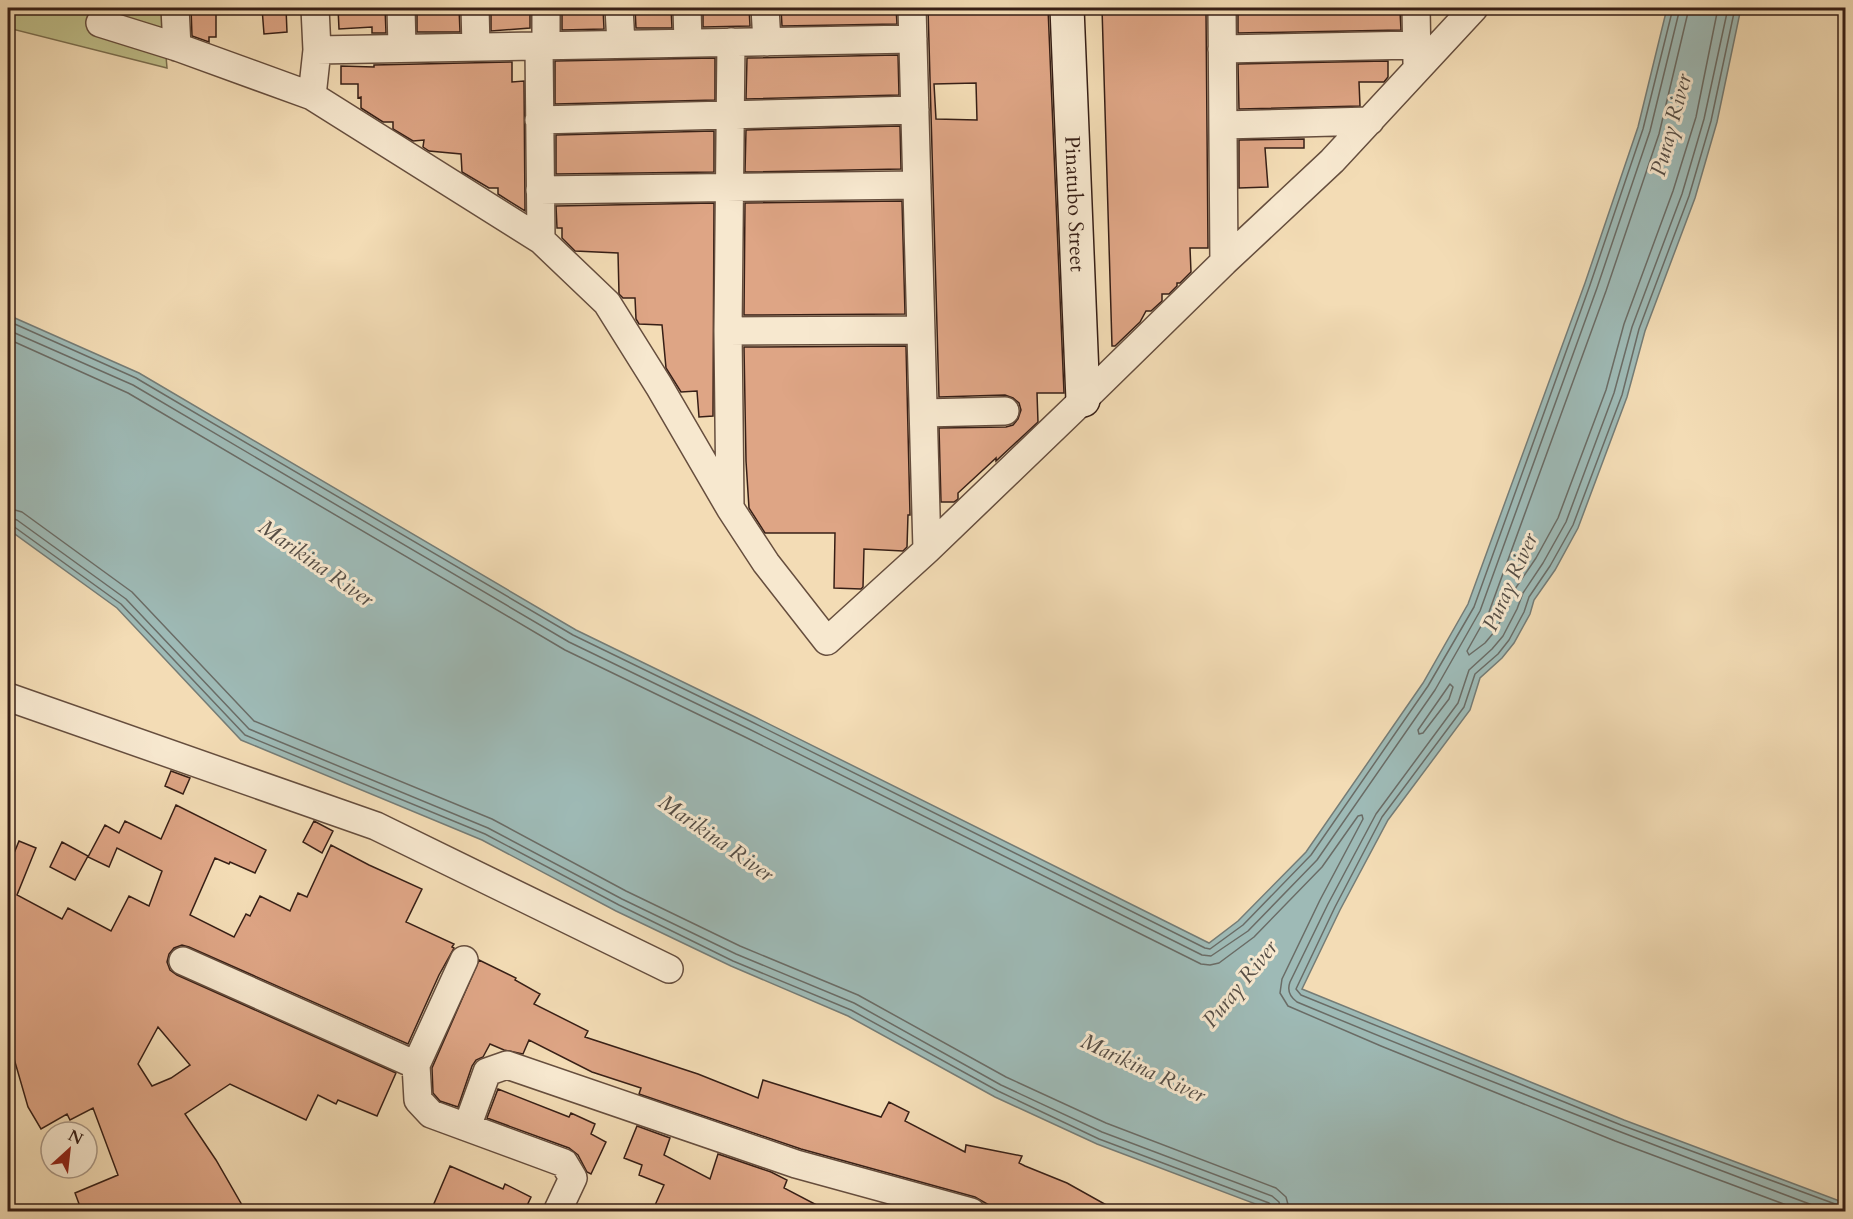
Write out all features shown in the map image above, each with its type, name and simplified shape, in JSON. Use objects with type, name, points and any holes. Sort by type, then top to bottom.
[{"type":"street","points":[[175,8],[177,47]]},
{"type":"street","points":[[312,96],[317,50],[315,8]]},
{"type":"street","points":[[401,8],[402,48]]},
{"type":"street","points":[[475,8],[476,47]]},
{"type":"street","points":[[541,240],[539,120],[546,8]]},
{"type":"street","points":[[619,8],[621,44]]},
{"type":"street","points":[[687,8],[688,43]]},
{"type":"street","points":[[765,8],[767,42]]},
{"type":"street","points":[[912,8],[927,550]]},
{"type":"street","name":"Pinatubo Street","points":[[1067,8],[1083,400]]},
{"type":"street","points":[[1222,8],[1224,262]]},
{"type":"street","points":[[1416,8],[1416,57]]},
{"type":"street","points":[[100,23],[177,47],[312,96],[541,240],[607,303],[766,564],[827,641],[927,550],[1224,262],[1332,161],[1370,121],[1416,57],[1474,8]]},
{"type":"street","points":[[317,50],[913,39]]},
{"type":"street","points":[[730,508],[728,331],[731,42]]},
{"type":"street","points":[[1222,49],[1416,57]]},
{"type":"street","points":[[539,120],[915,110]]},
{"type":"street","points":[[1223,125],[1370,121]]},
{"type":"street","points":[[540,189],[917,185]]},
{"type":"street","points":[[728,331],[921,330]]},
{"type":"street","points":[[924,413],[1005,411]]},
{"type":"street","points":[[8,697],[376,826],[669,969]]},
{"type":"street","points":[[464,960],[416,1065],[418,1100],[431,1114],[564,1163],[573,1178],[557,1212]]},
{"type":"street","points":[[183,961],[416,1065]]},
{"type":"street","points":[[467,1127],[487,1072],[507,1065],[796,1164],[971,1212]]},
{"type":"green space","points":[[8,8],[162,8],[167,68],[8,28]]},
{"type":"water","points":[[1667,8],[1741,8],[1717,122],[1695,198],[1645,331],[1627,397],[1578,528],[1555,570],[1534,600],[1530,614],[1514,643],[1502,658],[1480,678],[1470,710],[1388,820],[1340,910],[1302,989],[1624,1120],[1845,1203],[1845,1211],[1274,1211],[1097,1144],[995,1097],[848,1016],[731,966],[616,911],[482,840],[241,740],[117,608],[8,529],[8,315],[139,373],[576,630],[1209,943],[1238,921],[1306,852],[1423,683],[1468,604],[1585,283],[1638,127]]},
{"type":"building","points":[[191,8],[216,8],[216,37],[209,37],[209,42],[192,36]]},
{"type":"building","points":[[262,8],[286,8],[287,32],[264,34]]},
{"type":"building","points":[[338,8],[385,8],[386,33],[372,33],[372,27],[339,29]]},
{"type":"building","points":[[417,8],[459,8],[460,32],[417,32]]},
{"type":"building","points":[[491,8],[530,8],[530,28],[491,31]]},
{"type":"building","points":[[562,8],[603,8],[604,29],[562,30]]},
{"type":"building","points":[[635,8],[671,8],[672,28],[636,28]]},
{"type":"building","points":[[703,8],[749,8],[750,26],[703,27]]},
{"type":"building","points":[[781,8],[841,11],[841,8],[896,8],[897,24],[782,26]]},
{"type":"building","points":[[928,8],[1048,8],[1064,393],[1037,393],[1038,422],[958,493],[958,499],[954,502],[941,502],[939,428],[1006,427],[1013,425],[1021,410],[1019,403],[1005,395],[939,397]],"holes":[[[976,83],[977,120],[936,119],[934,84]]]},
{"type":"building","points":[[1102,8],[1130,8],[1130,12],[1206,12],[1208,248],[1190,248],[1191,272],[1180,283],[1177,283],[1169,294],[1162,294],[1162,301],[1151,311],[1146,311],[1140,322],[1115,346],[1112,346]]},
{"type":"building","points":[[1400,11],[1401,30],[1238,33],[1238,13]]},
{"type":"building","points":[[898,55],[899,95],[746,99],[747,58]]},
{"type":"building","points":[[715,58],[715,100],[555,104],[555,61]]},
{"type":"building","points":[[1388,61],[1388,77],[1384,82],[1359,82],[1360,106],[1239,109],[1238,64]]},
{"type":"building","points":[[512,62],[512,82],[524,81],[525,211],[498,194],[498,188],[489,188],[462,172],[461,154],[429,151],[423,147],[424,140],[413,141],[393,129],[393,122],[383,122],[361,108],[358,84],[341,84],[341,66]]},
{"type":"building","points":[[900,126],[901,169],[745,172],[746,130]]},
{"type":"building","points":[[714,131],[714,172],[556,174],[556,135]]},
{"type":"building","points":[[1304,139],[1304,148],[1265,148],[1268,187],[1239,188],[1239,140]]},
{"type":"building","points":[[902,201],[905,314],[744,315],[745,203]]},
{"type":"building","points":[[714,203],[713,416],[699,417],[697,391],[681,392],[666,368],[662,325],[639,324],[636,319],[635,298],[623,298],[619,294],[618,253],[575,251],[562,238],[562,228],[557,228],[556,206]]},
{"type":"building","points":[[906,346],[910,515],[908,515],[907,547],[903,551],[864,549],[863,587],[861,589],[834,588],[835,533],[765,533],[749,508],[744,347]]},
{"type":"building","points":[[171,771],[190,778],[183,794],[165,786]]},
{"type":"building","points":[[176,805],[266,850],[255,873],[215,858],[190,915],[234,937],[246,914],[250,916],[260,896],[290,911],[298,893],[307,897],[331,845],[422,889],[406,922],[454,944],[408,1044],[189,947],[182,945],[174,948],[169,954],[167,962],[170,970],[177,975],[396,1073],[377,1116],[338,1100],[336,1104],[318,1095],[306,1120],[230,1084],[185,1114],[216,1160],[246,1212],[82,1212],[75,1193],[118,1175],[99,1120],[93,1108],[70,1120],[67,1114],[57,1120],[39,1120],[39,1126],[28,1107],[13,1055],[8,1056],[8,868],[19,841],[36,848],[17,895],[62,919],[68,908],[111,931],[129,896],[149,906],[162,871],[117,848],[109,867],[88,857],[105,825],[119,833],[125,821],[161,839]],"holes":[[[158,1027],[190,1065],[171,1078],[152,1086],[138,1064]]]},
{"type":"building","points":[[314,821],[333,831],[322,853],[303,842]]},
{"type":"building","points":[[62,842],[88,856],[75,880],[50,867]]},
{"type":"building","points":[[479,960],[516,978],[515,980],[540,994],[534,1004],[588,1031],[585,1037],[698,1074],[758,1098],[763,1080],[881,1117],[889,1102],[909,1112],[905,1121],[965,1152],[966,1145],[1022,1156],[1019,1163],[1067,1183],[1119,1212],[1001,1212],[975,1197],[801,1149],[639,1094],[641,1088],[592,1072],[529,1040],[523,1054],[490,1044],[483,1057],[476,1060],[472,1066],[458,1107],[440,1101],[433,1093],[432,1068]]},
{"type":"building","points":[[498,1089],[569,1117],[571,1113],[595,1124],[591,1134],[606,1142],[591,1174],[587,1172],[578,1155],[569,1148],[487,1118]]},
{"type":"building","points":[[637,1126],[670,1138],[664,1155],[710,1179],[718,1154],[771,1172],[787,1180],[784,1188],[830,1212],[652,1212],[664,1185],[639,1175],[642,1165],[624,1158]]},
{"type":"building","points":[[450,1166],[503,1189],[505,1184],[531,1197],[524,1212],[445,1212],[433,1206]]},
{"type":"water label","name":"Puray River","points":[[1671,125]]},
{"type":"water label","name":"Marikina River","points":[[316,563]]},
{"type":"water label","name":"Puray River","points":[[1510,582]]},
{"type":"water label","name":"Marikina River","points":[[716,838]]},
{"type":"water label","name":"Puray River","points":[[1240,984]]},
{"type":"water label","name":"Marikina River","points":[[1143,1068]]}]
